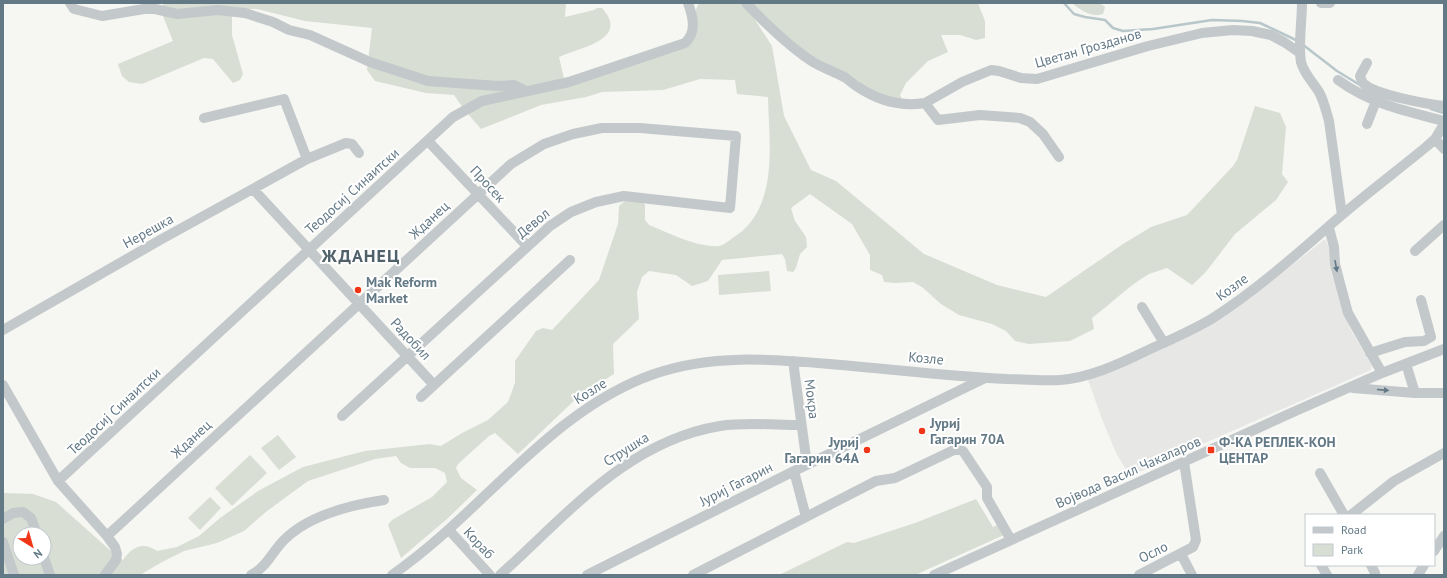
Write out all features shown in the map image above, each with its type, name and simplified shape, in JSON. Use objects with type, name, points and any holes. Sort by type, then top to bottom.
[{"type":"street","points":[[70,3],[74,9],[102,16],[144,9],[178,14],[218,10],[244,13],[273,22],[289,30],[310,35],[370,62],[428,81],[498,86],[514,85],[526,91]]},
{"type":"street","name":"Теодосиј Синаитски","points":[[58,481],[453,117],[482,101],[569,82],[685,43],[692,35],[693,27],[693,16],[688,3]]},
{"type":"street","points":[[746,3],[792,46],[813,61],[831,72],[845,78],[875,97],[899,104],[911,105],[925,103],[938,120],[980,115],[1020,118],[1030,122],[1043,134],[1058,157]]},
{"type":"street","points":[[1302,3],[1301,63],[1305,73],[1320,93],[1325,107],[1342,215]]},
{"type":"street","points":[[1321,3],[1330,3]]},
{"type":"street","name":"Цветан Грозданов","points":[[925,103],[962,82],[991,70],[1021,78],[1037,78],[1148,46],[1202,33],[1233,30],[1252,31],[1271,35],[1300,53]]},
{"type":"street","points":[[1367,63],[1360,76],[1362,81],[1369,88],[1419,102],[1444,106]]},
{"type":"street","points":[[1338,80],[1375,102],[1444,122]]},
{"type":"street","points":[[1367,124],[1380,92]]},
{"type":"street","points":[[204,118],[284,99],[307,159]]},
{"type":"street","name":"Козле","points":[[392,575],[449,530],[508,474],[563,426],[590,405],[630,384],[667,370],[708,362],[746,359],[793,361],[985,378],[1050,380],[1076,378],[1128,360],[1212,319],[1237,301],[1280,268],[1435,139],[1444,122]]},
{"type":"street","name":"Жданец","points":[[107,536],[511,164],[544,144],[573,134],[602,128],[640,128],[736,136]]},
{"type":"street","name":"Девол","points":[[342,416],[527,246],[550,226],[571,212],[596,202],[624,196],[730,208],[736,136]]},
{"type":"street","points":[[1435,139],[1444,149]]},
{"type":"street","name":"Просек","points":[[428,141],[527,246]]},
{"type":"street","name":"Нерешка","points":[[3,330],[160,240],[307,159],[346,143],[352,144],[359,153]]},
{"type":"street","name":"Радобил","points":[[253,189],[434,385]]},
{"type":"street","points":[[1415,251],[1444,225]]},
{"type":"street","points":[[1328,228],[1334,248],[1335,264],[1346,309],[1382,373]]},
{"type":"street","points":[[421,397],[570,260]]},
{"type":"street","points":[[1370,353],[1405,342],[1424,341],[1431,337],[1421,300]]},
{"type":"street","points":[[1142,307],[1164,343]]},
{"type":"street","name":"Војвода Васил Чакаларов","points":[[934,575],[1382,373],[1444,350]]},
{"type":"street","name":"Мокра","points":[[793,361],[806,465]]},
{"type":"street","points":[[1406,364],[1415,393]]},
{"type":"street","name":"Јуриј Гагарин","points":[[587,575],[806,465],[985,378]]},
{"type":"street","points":[[3,385],[58,481],[115,547],[117,554],[114,563],[105,575]]},
{"type":"street","points":[[1351,387],[1415,393],[1444,393]]},
{"type":"street","name":"Струшка","points":[[500,575],[602,481],[625,464],[656,446],[699,431],[719,426],[735,424],[801,425]]},
{"type":"street","points":[[693,575],[876,481],[895,478],[956,449],[963,451],[987,487],[987,498],[1011,540]]},
{"type":"street","points":[[1352,514],[1394,481],[1444,454]]},
{"type":"street","name":"Осло","points":[[1139,575],[1194,547],[1196,540],[1184,462]]},
{"type":"street","points":[[794,471],[806,517]]},
{"type":"street","points":[[1320,473],[1343,514]]},
{"type":"street","points":[[251,575],[263,567],[285,539],[312,520],[352,507],[384,500]]},
{"type":"street","points":[[3,519],[13,512],[23,512],[31,518],[34,526]]},
{"type":"street","name":"Кораб","points":[[449,530],[490,575]]},
{"type":"street","points":[[1435,550],[1444,536]]},
{"type":"street","points":[[3,542],[14,575]]},
{"type":"street","points":[[1181,554],[1192,575]]},
{"type":"street","points":[[1322,566],[1327,575]]},
{"type":"street","points":[[1418,575],[1423,566]]},
{"type":"shaded area","points":[[1325,239],[1329,248],[1344,314],[1351,330],[1372,366],[1371,370],[1130,476],[1116,453],[1088,380],[1110,372],[1273,280]]},
{"type":"green space","points":[[163,3],[566,3],[565,17],[602,8],[609,19],[610,28],[606,35],[589,46],[559,57],[565,83],[685,43],[693,16],[699,3],[978,3],[985,21],[985,38],[976,40],[960,35],[941,35],[948,52],[928,61],[906,83],[900,95],[905,105],[831,72],[750,12],[772,46],[784,116],[811,170],[836,181],[924,254],[997,285],[1046,297],[1123,244],[1151,227],[1187,215],[1237,160],[1255,106],[1280,113],[1286,127],[1282,174],[1288,182],[1276,200],[1235,234],[1205,273],[1192,285],[1167,268],[1149,274],[1134,284],[1092,318],[1094,329],[1070,341],[1029,344],[1015,341],[1006,331],[992,324],[959,315],[941,304],[922,287],[913,282],[884,282],[882,275],[870,270],[870,255],[852,224],[810,194],[791,208],[795,221],[806,237],[807,247],[800,254],[796,268],[793,272],[787,271],[785,259],[782,254],[722,260],[708,281],[692,286],[676,275],[649,271],[642,277],[637,292],[639,319],[613,344],[614,374],[580,395],[518,454],[495,433],[489,436],[458,464],[456,468],[461,478],[477,490],[447,519],[401,558],[388,525],[392,520],[432,497],[447,482],[445,473],[435,468],[410,468],[401,463],[396,456],[375,459],[308,481],[267,511],[244,531],[217,543],[184,551],[140,575],[3,575],[3,493],[33,494],[56,502],[123,560],[126,555],[138,547],[147,546],[157,551],[177,547],[199,536],[220,518],[258,491],[303,467],[365,451],[430,444],[441,446],[462,433],[488,420],[508,402],[515,383],[515,361],[536,331],[543,328],[552,330],[599,280],[618,224],[619,206],[625,201],[643,202],[645,205],[645,220],[649,225],[674,236],[702,245],[719,246],[737,235],[750,222],[760,207],[766,190],[770,153],[768,97],[737,94],[735,80],[700,79],[663,90],[602,92],[586,97],[541,105],[481,129],[454,95],[426,93],[375,81],[367,70],[372,28],[305,21],[257,9],[240,9],[232,17],[232,35],[243,74],[240,80],[233,83],[213,59],[204,58],[142,84],[129,82],[122,76],[118,64],[173,41],[163,16]]},
{"type":"green space","points":[[1072,3],[1100,3],[1105,7],[1103,14],[1095,15],[1082,11]]},
{"type":"green space","points":[[769,271],[771,291],[719,295],[718,275]]},
{"type":"green space","points":[[278,435],[296,457],[279,470],[261,448]]},
{"type":"green space","points":[[250,455],[267,473],[232,506],[215,488]]},
{"type":"green space","points":[[210,497],[221,508],[200,530],[188,518]]},
{"type":"green space","points":[[976,499],[993,527],[999,524],[1004,535],[915,575],[779,575],[847,542],[854,543],[915,523]]},
{"type":"waterway","points":[[1064,3],[1074,14],[1105,20],[1113,28],[1123,31],[1153,29],[1212,20],[1242,21],[1260,23],[1298,41]]},
{"type":"waterway","points":[[1302,44],[1337,71],[1360,85]]},
{"type":"waterway","points":[[1431,109],[1444,113]]},
{"type":"place","name":"Mak Reform Market","points":[[358,290]]},
{"type":"place","name":"Јуриј Гагарин 70А","points":[[922,431]]},
{"type":"place","name":"Јуриј Гагарин 64А","points":[[867,450]]},
{"type":"place","name":"Ф-КА РЕПЛЕК-КОН ЦЕНТАР","points":[[1211,450]]},
{"type":"district","name":"ЖДАНЕЦ","points":[[361,255]]}]
